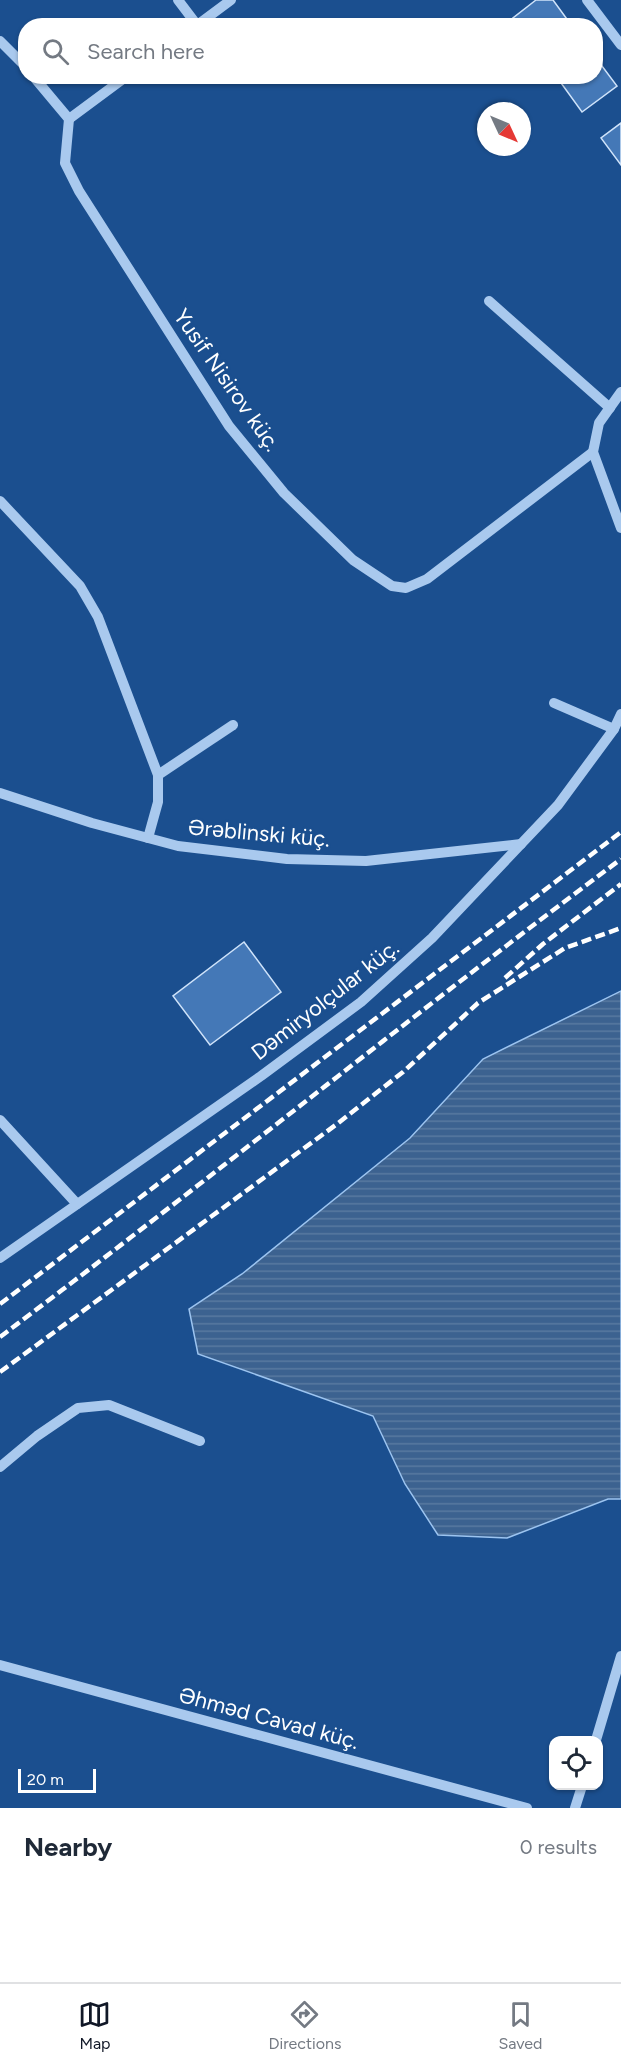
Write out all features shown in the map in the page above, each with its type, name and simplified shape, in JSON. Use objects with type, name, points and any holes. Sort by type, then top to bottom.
[{"type":"street","points":[[178,0],[192,18]]},
{"type":"street","points":[[207,18],[231,0]]},
{"type":"street","points":[[587,0],[601,18]]},
{"type":"street","points":[[603,21],[621,45]]},
{"type":"street","points":[[0,41],[18,59]]},
{"type":"street","points":[[40,84],[69,119],[116,84]]},
{"type":"street","name":"Yusif Nisirov küç.","points":[[69,119],[65,163],[79,191],[229,426],[284,493],[353,560],[392,585],[406,588],[427,579],[593,452]]},
{"type":"street","points":[[489,301],[610,408]]},
{"type":"street","points":[[621,392],[599,423],[593,452],[621,528]]},
{"type":"street","points":[[0,501],[80,586],[98,617],[158,775],[158,802],[148,838]]},
{"type":"street","points":[[554,703],[614,729]]},
{"type":"street","name":"Dəmiryolçular küç.","points":[[0,1258],[261,1076],[361,1002],[432,938],[558,805],[614,729],[621,714]]},
{"type":"street","points":[[158,775],[232,725]]},
{"type":"street","name":"Ərəblinski küç.","points":[[0,793],[92,823],[178,846],[287,859],[366,861],[521,844]]},
{"type":"street","points":[[0,1120],[77,1204]]},
{"type":"street","points":[[0,1467],[37,1436],[78,1408],[110,1405],[201,1441]]},
{"type":"street","points":[[597,1736],[621,1656]]},
{"type":"street","name":"Əhməd Cavad küç.","points":[[0,1665],[527,1808]]},
{"type":"street","points":[[575,1808],[580,1790]]},
{"type":"water","points":[[621,991],[621,1499],[608,1499],[507,1538],[438,1535],[405,1484],[373,1416],[198,1354],[189,1309],[242,1274],[410,1138],[483,1059]]},
{"type":"building","points":[[536,0],[553,0],[566,18],[513,18]]},
{"type":"building","points":[[603,67],[617,86],[582,112],[562,84],[603,84]]},
{"type":"building","points":[[621,123],[621,165],[601,138]]},
{"type":"building","points":[[244,942],[281,992],[210,1045],[173,996]]},
{"type":"railway","points":[[0,1304],[621,832]]},
{"type":"railway","points":[[0,1337],[621,859]]},
{"type":"railway","points":[[505,978],[543,944],[621,884]]},
{"type":"railway","points":[[0,1372],[337,1124],[403,1072],[478,1003],[565,948],[621,928]]}]
